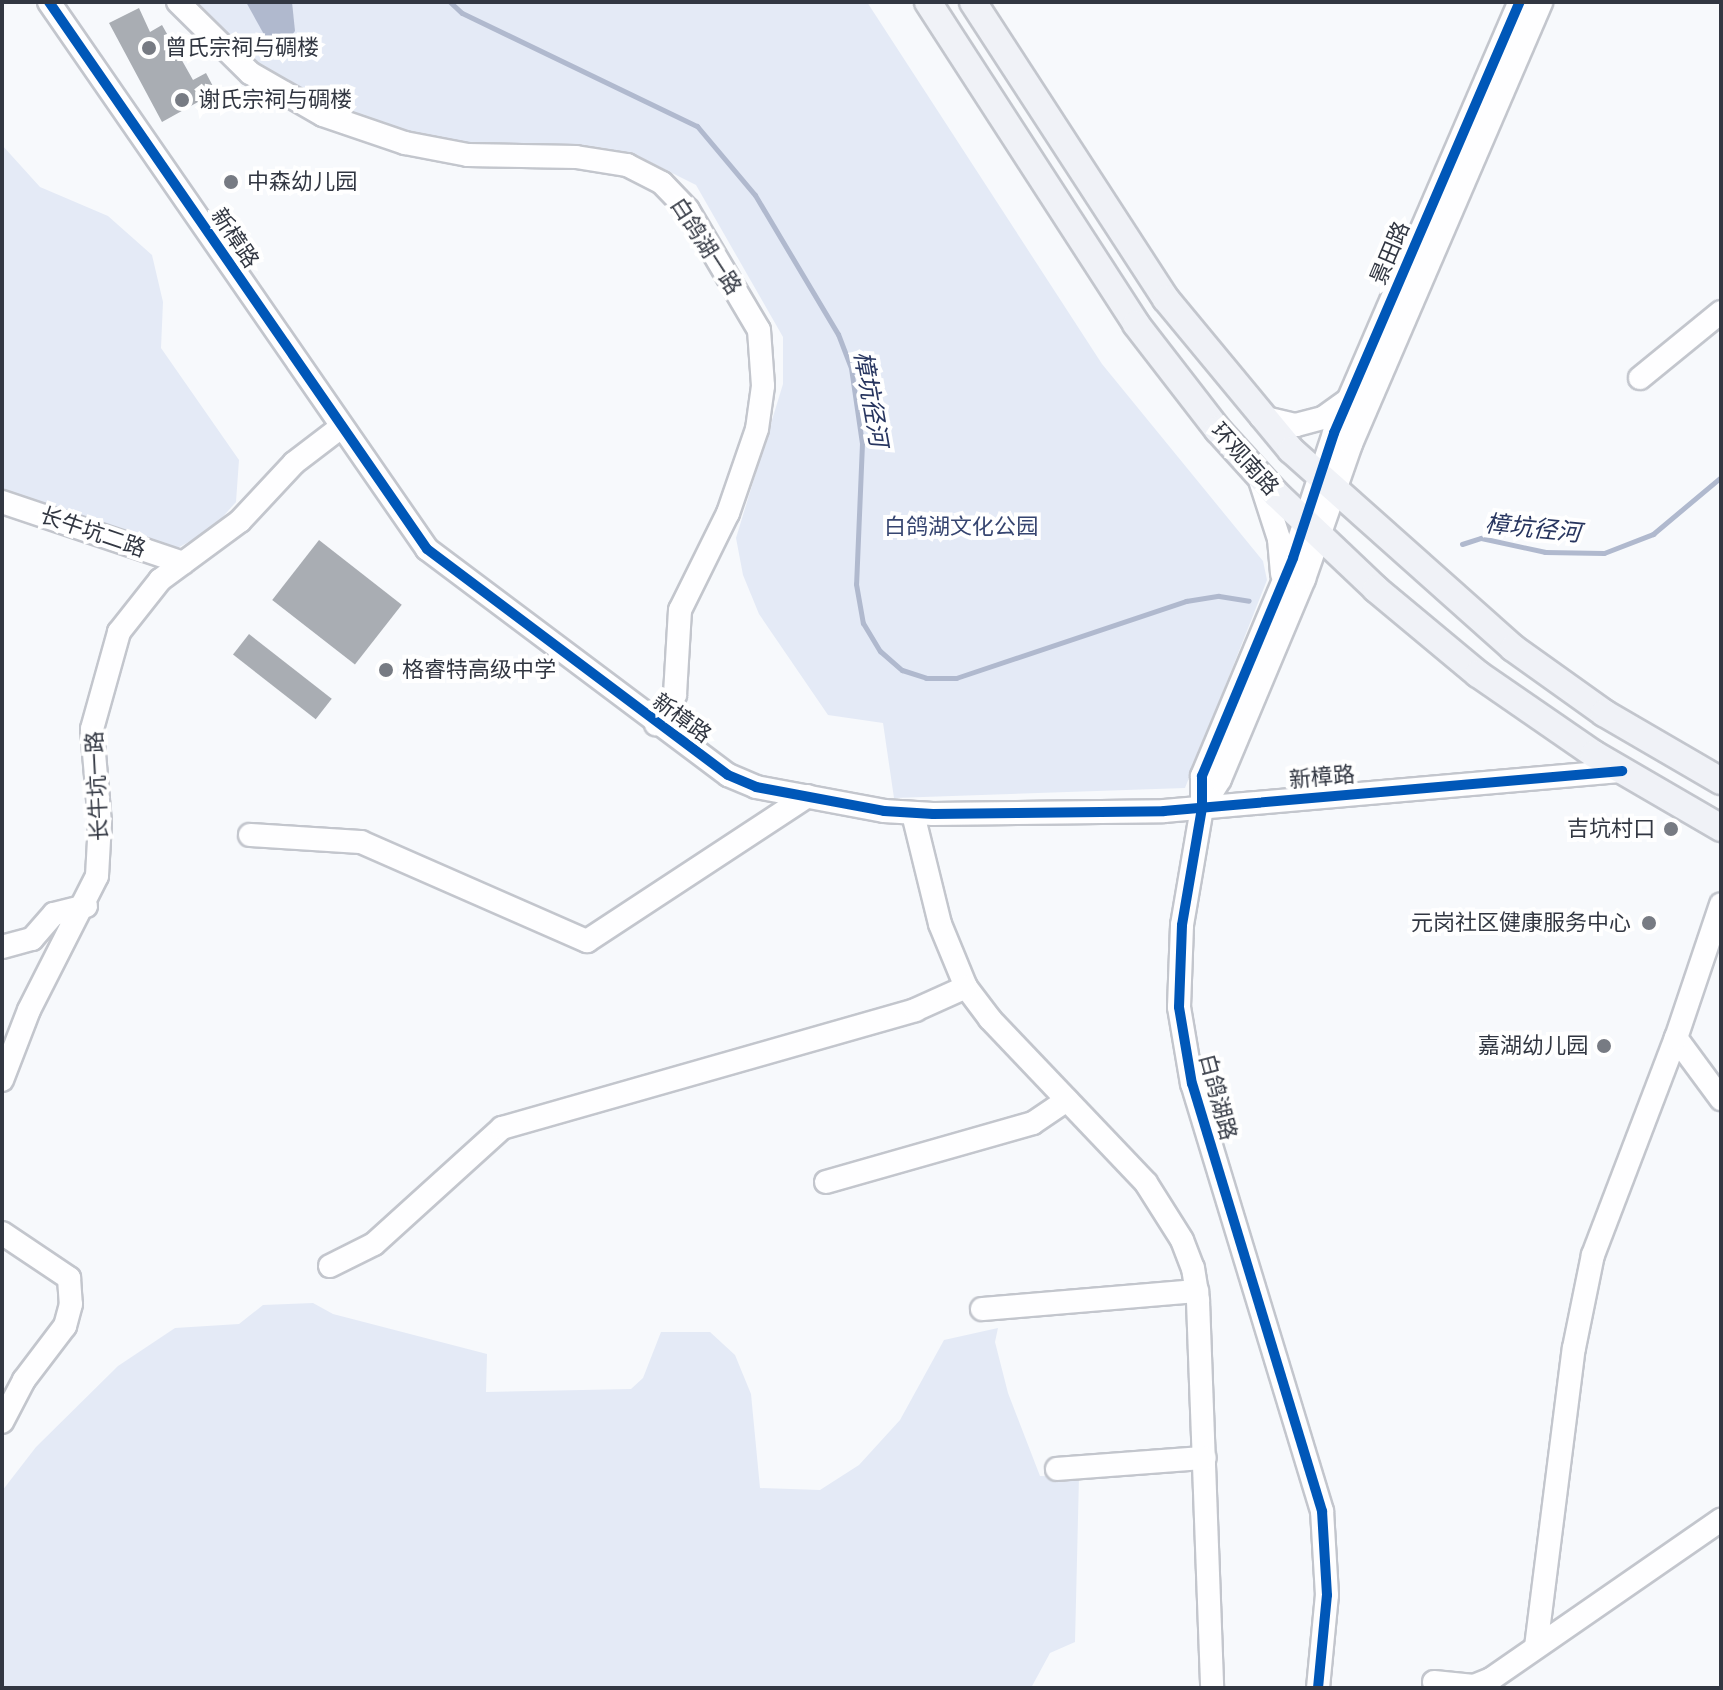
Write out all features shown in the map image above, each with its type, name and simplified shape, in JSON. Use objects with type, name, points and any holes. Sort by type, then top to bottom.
[{"type":"main road","name":"环观南路","points":[[928,2],[1111,288],[1188,395],[1258,475],[1312,529],[1478,674],[1622,771],[1721,828]]},
{"type":"main road","name":"环观南路","points":[[973,2],[1140,262],[1261,417],[1327,484],[1513,648],[1604,713],[1721,781]]},
{"type":"street","name":"白鸽湖一路","points":[[178,2],[250,73],[323,115],[405,143],[468,155],[576,157],[627,165],[662,183],[688,210],[759,330],[763,386],[757,429],[728,513],[680,610],[675,695],[656,724]]},
{"type":"street","name":"景田路","points":[[1312,529],[1349,399],[1520,2]]},
{"type":"street","name":"景田路","points":[[1327,484],[1541,2]]},
{"type":"street","name":"新樟路","points":[[59,5],[401,519],[435,557],[728,775],[756,787],[913,814],[1202,808],[1622,771]]},
{"type":"street","points":[[1640,378],[1721,312]]},
{"type":"street","points":[[1261,417],[1296,425],[1323,418],[1349,399]]},
{"type":"street","name":"长牛坑一路","points":[[2,1080],[29,1010],[86,906],[101,849],[94,710],[111,650],[130,613],[183,563],[240,521],[294,463],[340,428]]},
{"type":"street","points":[[1258,475],[1279,539],[1280,589]]},
{"type":"street","name":"长牛坑二路","points":[[2,502],[183,563]]},
{"type":"street","name":"白鸽湖路","points":[[1312,529],[1280,589],[1202,776],[1202,808],[1182,925],[1184,1045],[1257,1300],[1315,1474],[1327,1595],[1318,1688]]},
{"type":"street","name":"白鸽湖路","points":[[1202,808],[1220,779],[1312,529]]},
{"type":"street","points":[[1691,765],[1721,762]]},
{"type":"street","points":[[250,835],[361,842],[587,941],[808,796]]},
{"type":"street","points":[[913,814],[940,924],[966,987],[1166,1212],[1182,1240],[1197,1291],[1212,1688]]},
{"type":"street","points":[[1536,1647],[1574,1348],[1593,1255],[1676,1038],[1721,904]]},
{"type":"street","points":[[2,947],[32,939],[54,914],[86,906]]},
{"type":"street","points":[[330,1266],[374,1244],[502,1128],[915,1010],[966,987]]},
{"type":"street","points":[[1676,1038],[1721,1099]]},
{"type":"street","points":[[826,1182],[1033,1123],[1067,1100]]},
{"type":"street","points":[[2,1233],[69,1278],[71,1304],[65,1326],[24,1380],[2,1422]]},
{"type":"street","points":[[982,1309],[1197,1291]]},
{"type":"street","points":[[1057,1469],[1205,1458]]},
{"type":"street","points":[[1434,1682],[1474,1686],[1721,1520]]},
{"type":"green space","name":"白鸽湖文化公园","points":[[192,2],[867,2],[1102,364],[1263,561],[1267,580],[1185,788],[894,798],[883,723],[828,715],[759,614],[743,575],[736,538],[783,384],[783,337],[696,185],[634,154],[598,147],[463,145],[340,117],[277,82]]},
{"type":"green space","points":[[2,145],[40,187],[108,216],[152,255],[163,302],[161,348],[239,460],[236,502],[212,529],[174,550],[2,491]]},
{"type":"green space","points":[[313,1303],[333,1314],[487,1354],[486,1392],[631,1389],[643,1378],[661,1332],[710,1332],[735,1355],[751,1394],[760,1488],[820,1490],[859,1465],[900,1420],[944,1340],[998,1328],[995,1342],[1008,1393],[1040,1476],[1079,1477],[1075,1642],[1050,1653],[1031,1688],[2,1688],[2,1491],[36,1447],[118,1366],[175,1328],[239,1324],[263,1305]]},
{"type":"water","points":[[246,2],[292,2],[295,31],[276,56]]},
{"type":"building","points":[[139,8],[150,32],[162,25],[193,80],[206,73],[216,92],[162,122],[109,23]]},
{"type":"building","points":[[319,540],[402,605],[355,665],[272,600]]},
{"type":"building","points":[[249,634],[332,699],[316,719],[233,654]]},
{"type":"waterway","name":"樟坑径河","points":[[450,2],[462,13],[697,126],[755,195],[838,334],[851,368],[862,443],[856,584],[863,623],[880,651],[902,670],[926,678],[956,678],[1186,601],[1219,596],[1249,601]]},
{"type":"waterway","name":"樟坑径河","points":[[1462,544],[1481,538],[1545,552],[1604,553],[1653,534],[1721,477]]},
{"type":"cycle path","points":[[49,2],[427,549],[728,775],[756,787],[884,811],[933,814],[1164,811],[1622,771]]},
{"type":"cycle path","points":[[1318,1688],[1327,1595],[1322,1511],[1192,1084],[1179,1007],[1182,925],[1202,808],[1202,776],[1293,558],[1334,433],[1520,2]]},
{"type":"place","name":"曾氏宗祠与碉楼","points":[[149,48]]},
{"type":"place","name":"谢氏宗祠与碉楼","points":[[182,100]]},
{"type":"place","name":"中森幼儿园","points":[[231,182]]},
{"type":"place","name":"格睿特高级中学","points":[[386,670]]},
{"type":"place","name":"吉坑村口","points":[[1671,829]]},
{"type":"place","name":"元岗社区健康服务中心","points":[[1649,923]]},
{"type":"place","name":"嘉湖幼儿园","points":[[1604,1046]]}]
